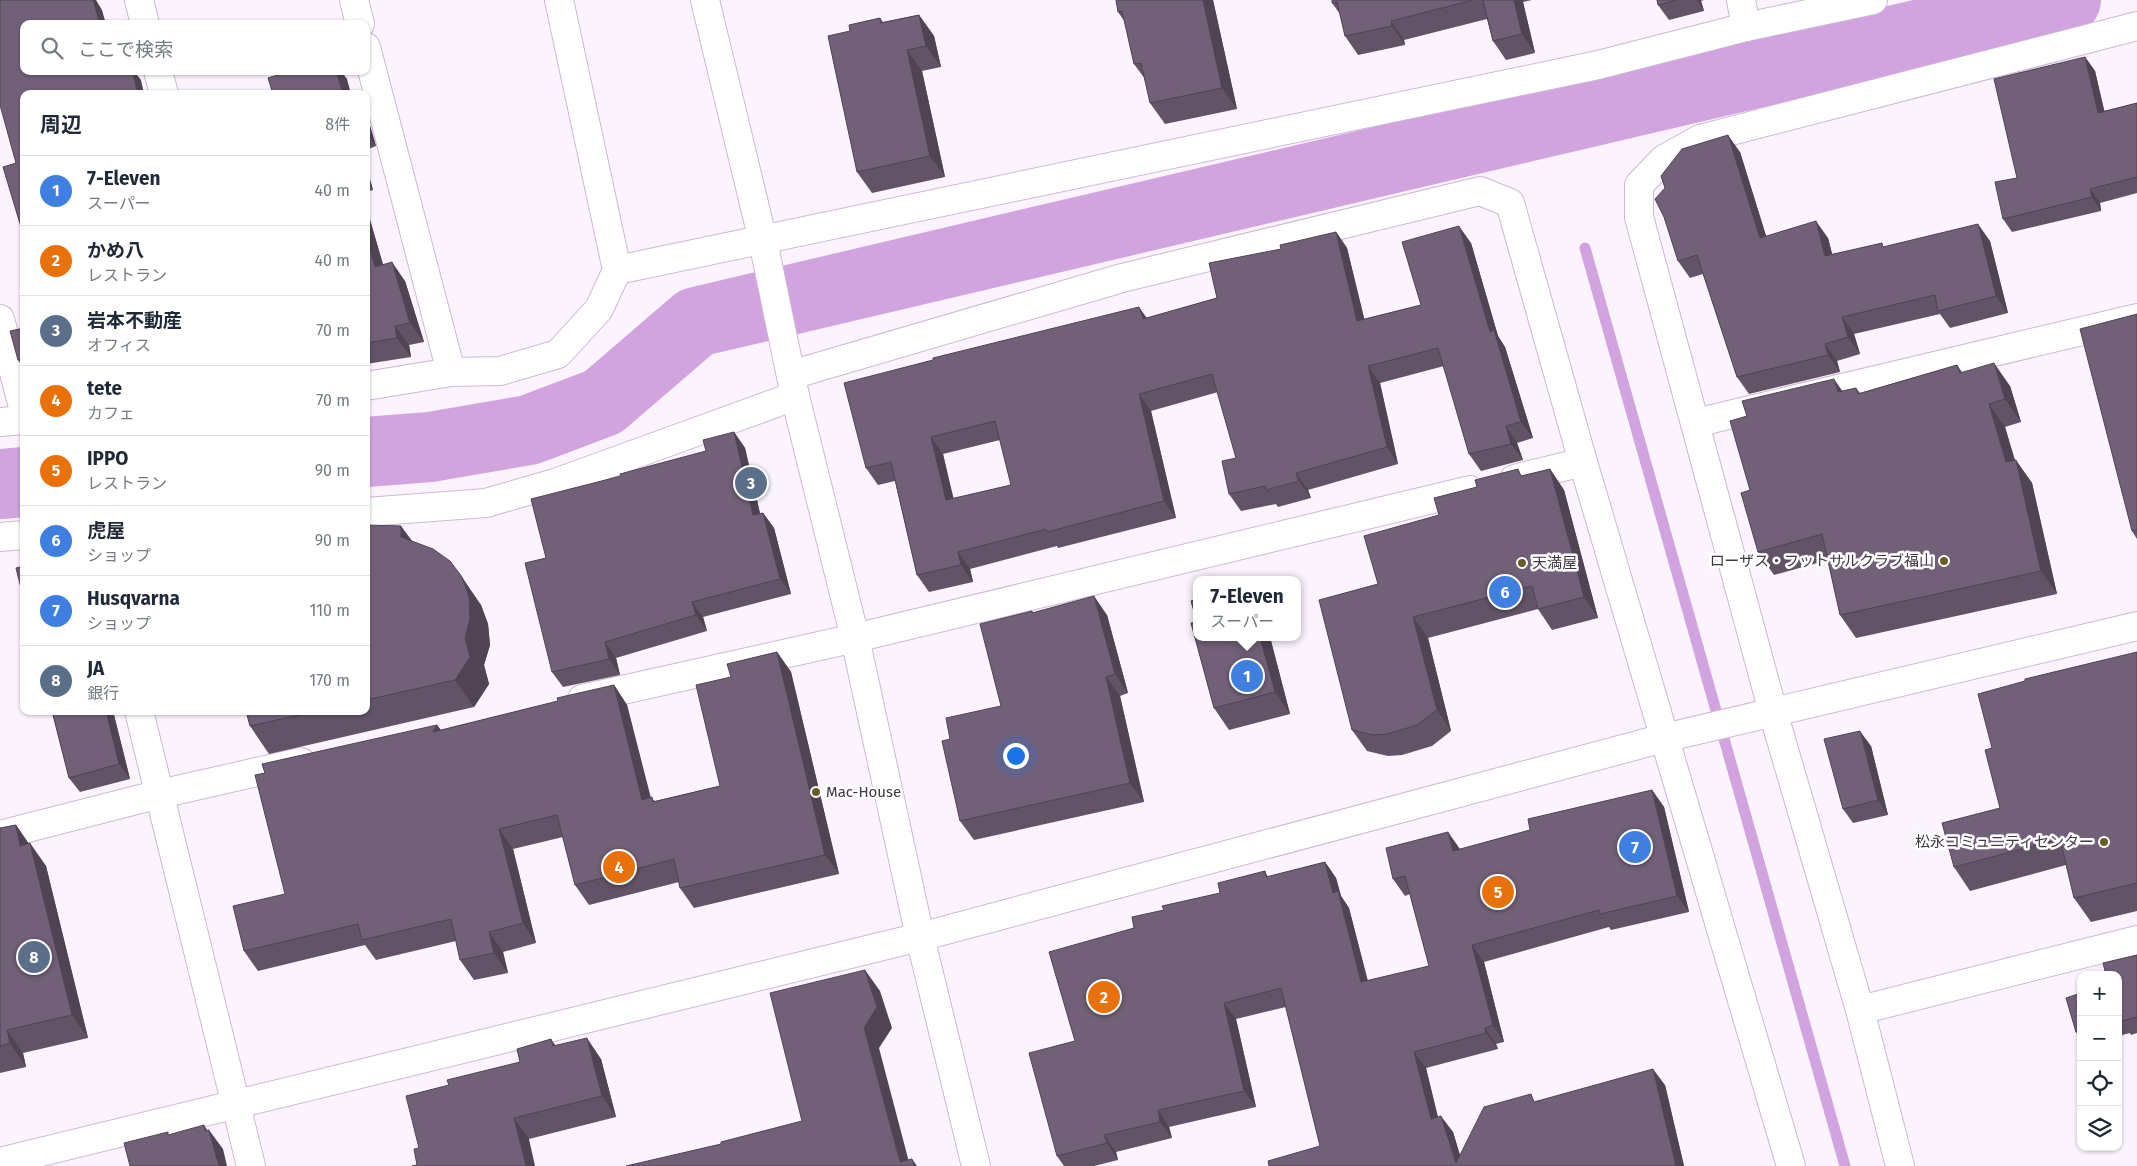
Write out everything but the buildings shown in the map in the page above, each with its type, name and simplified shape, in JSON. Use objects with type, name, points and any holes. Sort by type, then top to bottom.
[{"type":"street","points":[[139,0],[144,20]]},
{"type":"street","points":[[354,0],[359,20]]},
{"type":"street","points":[[370,385],[452,372],[500,371],[558,354],[599,309],[616,270],[559,0]]},
{"type":"street","points":[[705,0],[763,241],[791,375],[855,638],[920,937],[976,1166]]},
{"type":"street","points":[[1740,0],[1746,28]]},
{"type":"street","points":[[616,270],[763,241],[1588,67],[1746,28],[1873,0]]},
{"type":"street","points":[[1900,1166],[1860,1010],[1773,712],[1639,217],[1639,185],[1664,159],[1700,139],[2137,26]]},
{"type":"street","points":[[370,62],[452,372]]},
{"type":"street","points":[[159,75],[163,90]]},
{"type":"street","points":[[370,512],[486,504],[554,483],[791,375],[1122,278],[1480,191],[1510,203],[1583,462],[1674,736],[1791,1166]]},
{"type":"street","points":[[1695,423],[2137,318]]},
{"type":"street","points":[[0,319],[20,396]]},
{"type":"street","points":[[0,422],[20,420]]},
{"type":"street","points":[[556,705],[855,638],[1583,462]]},
{"type":"street","points":[[0,537],[20,535]]},
{"type":"street","points":[[0,1162],[920,937],[1674,736],[2137,626]]},
{"type":"street","points":[[140,715],[251,1166]]},
{"type":"street","points":[[0,835],[160,794],[324,757]]},
{"type":"street","points":[[1860,1010],[2137,940]]},
{"type":"waterway","points":[[370,452],[430,447],[529,430],[603,402],[696,322],[2066,0]]},
{"type":"waterway","points":[[1585,248],[1845,1166]]},
{"type":"waterway","points":[[0,484],[20,482]]},
{"type":"place","name":"岩本不動産","points":[[751,483]]},
{"type":"place","name":"ローザス・フットサルクラブ福山","points":[[1944,561]]},
{"type":"place","name":"天満屋","points":[[1522,563]]},
{"type":"place","name":"虎屋","points":[[1505,592]]},
{"type":"place","name":"7-Eleven","points":[[1247,676]]},
{"type":"place","name":"Mac-House","points":[[816,792]]},
{"type":"place","name":"松永コミュニティセンター","points":[[2104,842]]},
{"type":"place","name":"Husqvarna","points":[[1635,847]]},
{"type":"place","name":"tete","points":[[619,867]]},
{"type":"place","name":"IPPO","points":[[1498,892]]},
{"type":"place","name":"JA","points":[[34,957]]},
{"type":"place","name":"かめ八","points":[[1104,997]]}]
